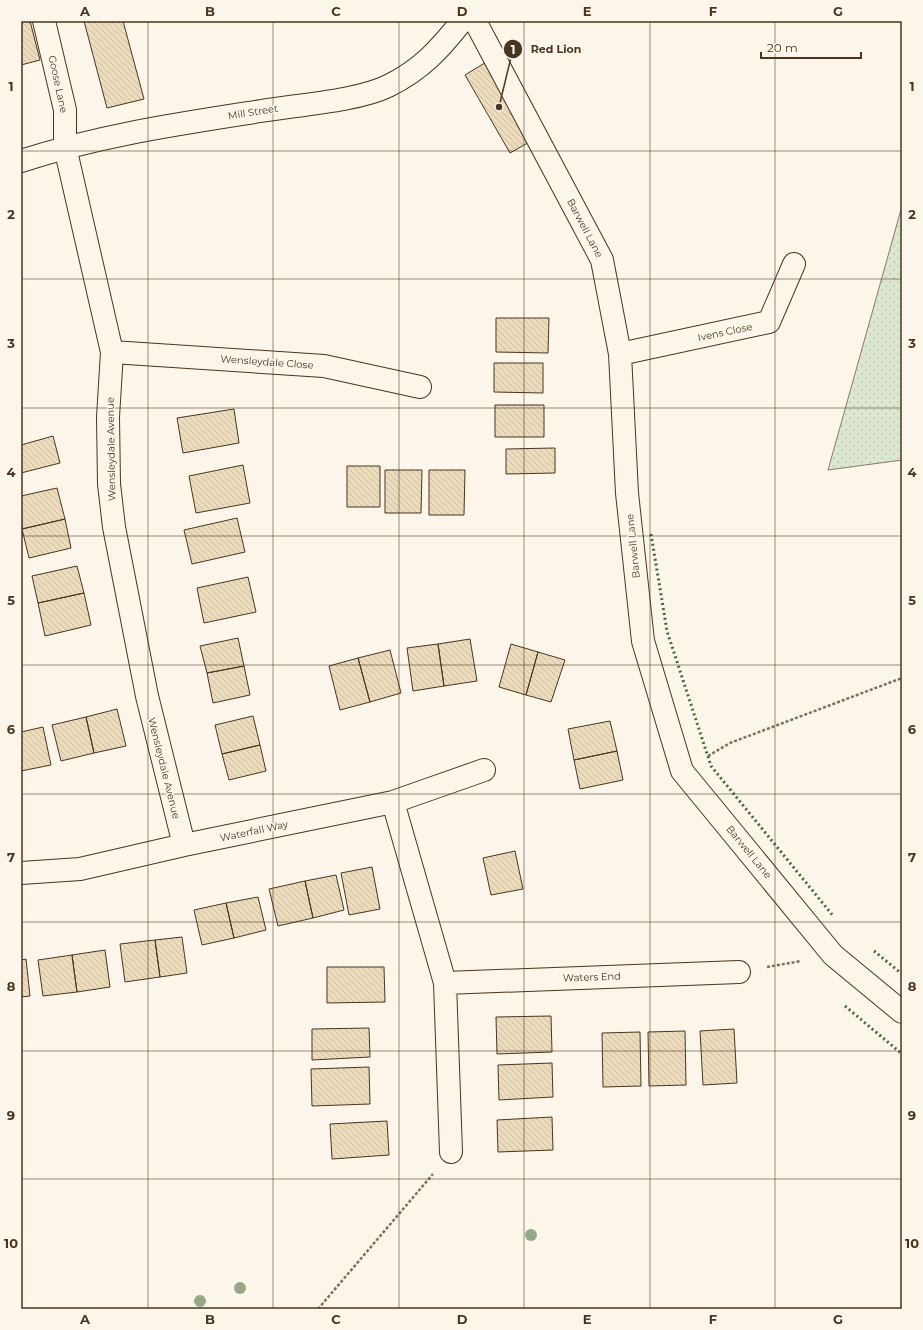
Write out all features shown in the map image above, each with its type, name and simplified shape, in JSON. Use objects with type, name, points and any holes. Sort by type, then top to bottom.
[{"type":"street","name":"Goose Lane","points":[[44,21],[65,110],[65,147]]},
{"type":"street","name":"Mill Street","points":[[21,161],[65,147],[122,133],[340,99],[387,87],[414,72],[440,50],[462,21]]},
{"type":"street","name":"Barwell Lane","points":[[475,21],[602,260],[620,354],[627,493],[643,641],[682,771],[833,955],[902,1012]]},
{"type":"street","name":"Wensleydale Avenue","points":[[65,147],[112,352],[108,417],[109,484],[114,526],[147,696],[184,845]]},
{"type":"street","name":"Ivens Close","points":[[620,354],[769,322],[794,264]]},
{"type":"street","name":"Wensleydale Close","points":[[112,352],[324,366],[420,387]]},
{"type":"street","name":"Waterfall Way","points":[[21,873],[80,869],[184,845],[393,802],[484,770]]},
{"type":"street","points":[[393,802],[445,983],[451,1152]]},
{"type":"street","name":"Waters End","points":[[445,983],[739,972]]},
{"type":"path","points":[[682,771],[730,744],[902,678]]},
{"type":"path","points":[[739,972],[833,955]]},
{"type":"path","points":[[318,1309],[451,1152]]},
{"type":"green space","points":[[902,206],[902,460],[828,470]]},
{"type":"building","points":[[21,21],[30,21],[40,60],[21,65]]},
{"type":"building","points":[[84,21],[123,21],[144,99],[107,108]]},
{"type":"building","points":[[488,61],[533,140],[510,153],[465,75]]},
{"type":"building","points":[[496,318],[549,318],[548,353],[496,352]]},
{"type":"building","points":[[494,363],[543,363],[543,393],[494,392]]},
{"type":"building","points":[[495,405],[544,405],[544,437],[495,437]]},
{"type":"building","points":[[234,409],[239,443],[183,453],[177,418]]},
{"type":"building","points":[[53,436],[60,463],[21,473],[21,445]]},
{"type":"building","points":[[555,448],[555,473],[506,474],[506,449]]},
{"type":"building","points":[[243,465],[250,503],[196,513],[189,476]]},
{"type":"building","points":[[347,466],[380,466],[380,507],[347,507]]},
{"type":"building","points":[[385,470],[422,470],[421,513],[385,513]]},
{"type":"building","points":[[429,470],[465,470],[464,515],[429,515]]},
{"type":"building","points":[[57,488],[65,519],[22,529],[21,496]]},
{"type":"building","points":[[237,518],[245,552],[192,564],[184,530]]},
{"type":"building","points":[[65,519],[71,548],[29,558],[22,529]]},
{"type":"building","points":[[77,566],[84,593],[38,603],[32,576]]},
{"type":"building","points":[[248,577],[256,612],[204,623],[197,588]]},
{"type":"building","points":[[84,593],[91,625],[45,636],[38,603]]},
{"type":"building","points":[[238,638],[244,666],[207,673],[200,646]]},
{"type":"building","points":[[470,639],[477,681],[444,686],[438,644]]},
{"type":"building","points":[[438,644],[444,686],[413,691],[407,648]]},
{"type":"building","points":[[511,644],[538,652],[526,695],[499,687]]},
{"type":"building","points":[[390,650],[401,693],[370,702],[358,658]]},
{"type":"building","points":[[538,652],[565,660],[551,702],[526,695]]},
{"type":"building","points":[[358,658],[370,702],[340,710],[329,666]]},
{"type":"building","points":[[244,666],[250,695],[213,703],[207,673]]},
{"type":"building","points":[[117,709],[126,746],[94,753],[86,717]]},
{"type":"building","points":[[253,716],[260,745],[222,754],[215,725]]},
{"type":"building","points":[[86,717],[94,753],[61,761],[52,725]]},
{"type":"building","points":[[610,721],[617,751],[574,760],[568,729]]},
{"type":"building","points":[[43,727],[51,765],[21,771],[21,732]]},
{"type":"building","points":[[260,745],[266,771],[229,780],[222,754]]},
{"type":"building","points":[[617,751],[623,780],[580,789],[574,760]]},
{"type":"building","points":[[515,851],[523,889],[491,895],[483,858]]},
{"type":"building","points":[[372,867],[380,909],[349,915],[341,873]]},
{"type":"building","points":[[336,875],[344,910],[313,918],[305,881]]},
{"type":"building","points":[[305,881],[313,918],[278,926],[269,889]]},
{"type":"building","points":[[258,897],[266,930],[234,938],[226,903]]},
{"type":"building","points":[[226,903],[234,938],[202,945],[194,910]]},
{"type":"building","points":[[182,937],[187,973],[160,977],[155,940]]},
{"type":"building","points":[[155,940],[160,977],[125,982],[120,944]]},
{"type":"building","points":[[105,950],[110,987],[77,992],[72,955]]},
{"type":"building","points":[[72,955],[77,992],[43,996],[38,960]]},
{"type":"building","points":[[26,959],[30,996],[21,997],[21,960]]},
{"type":"building","points":[[327,967],[384,967],[385,1002],[327,1003]]},
{"type":"building","points":[[551,1016],[552,1052],[497,1054],[496,1017]]},
{"type":"building","points":[[369,1028],[370,1057],[312,1060],[312,1029]]},
{"type":"building","points":[[734,1029],[737,1083],[703,1085],[700,1031]]},
{"type":"building","points":[[685,1031],[686,1085],[649,1086],[648,1032]]},
{"type":"building","points":[[640,1032],[641,1086],[603,1087],[602,1033]]},
{"type":"building","points":[[552,1063],[553,1097],[499,1100],[498,1065]]},
{"type":"building","points":[[369,1067],[370,1104],[312,1106],[311,1069]]},
{"type":"building","points":[[552,1117],[553,1150],[498,1152],[497,1120]]},
{"type":"building","points":[[387,1121],[389,1155],[332,1159],[330,1124]]},
{"type":"hedge","points":[[651,534],[667,631],[711,766],[834,917]]},
{"type":"hedge","points":[[874,951],[902,974]]},
{"type":"hedge","points":[[845,1006],[902,1054]]},
{"type":"place","name":"Red Lion","points":[[499,107]]}]
